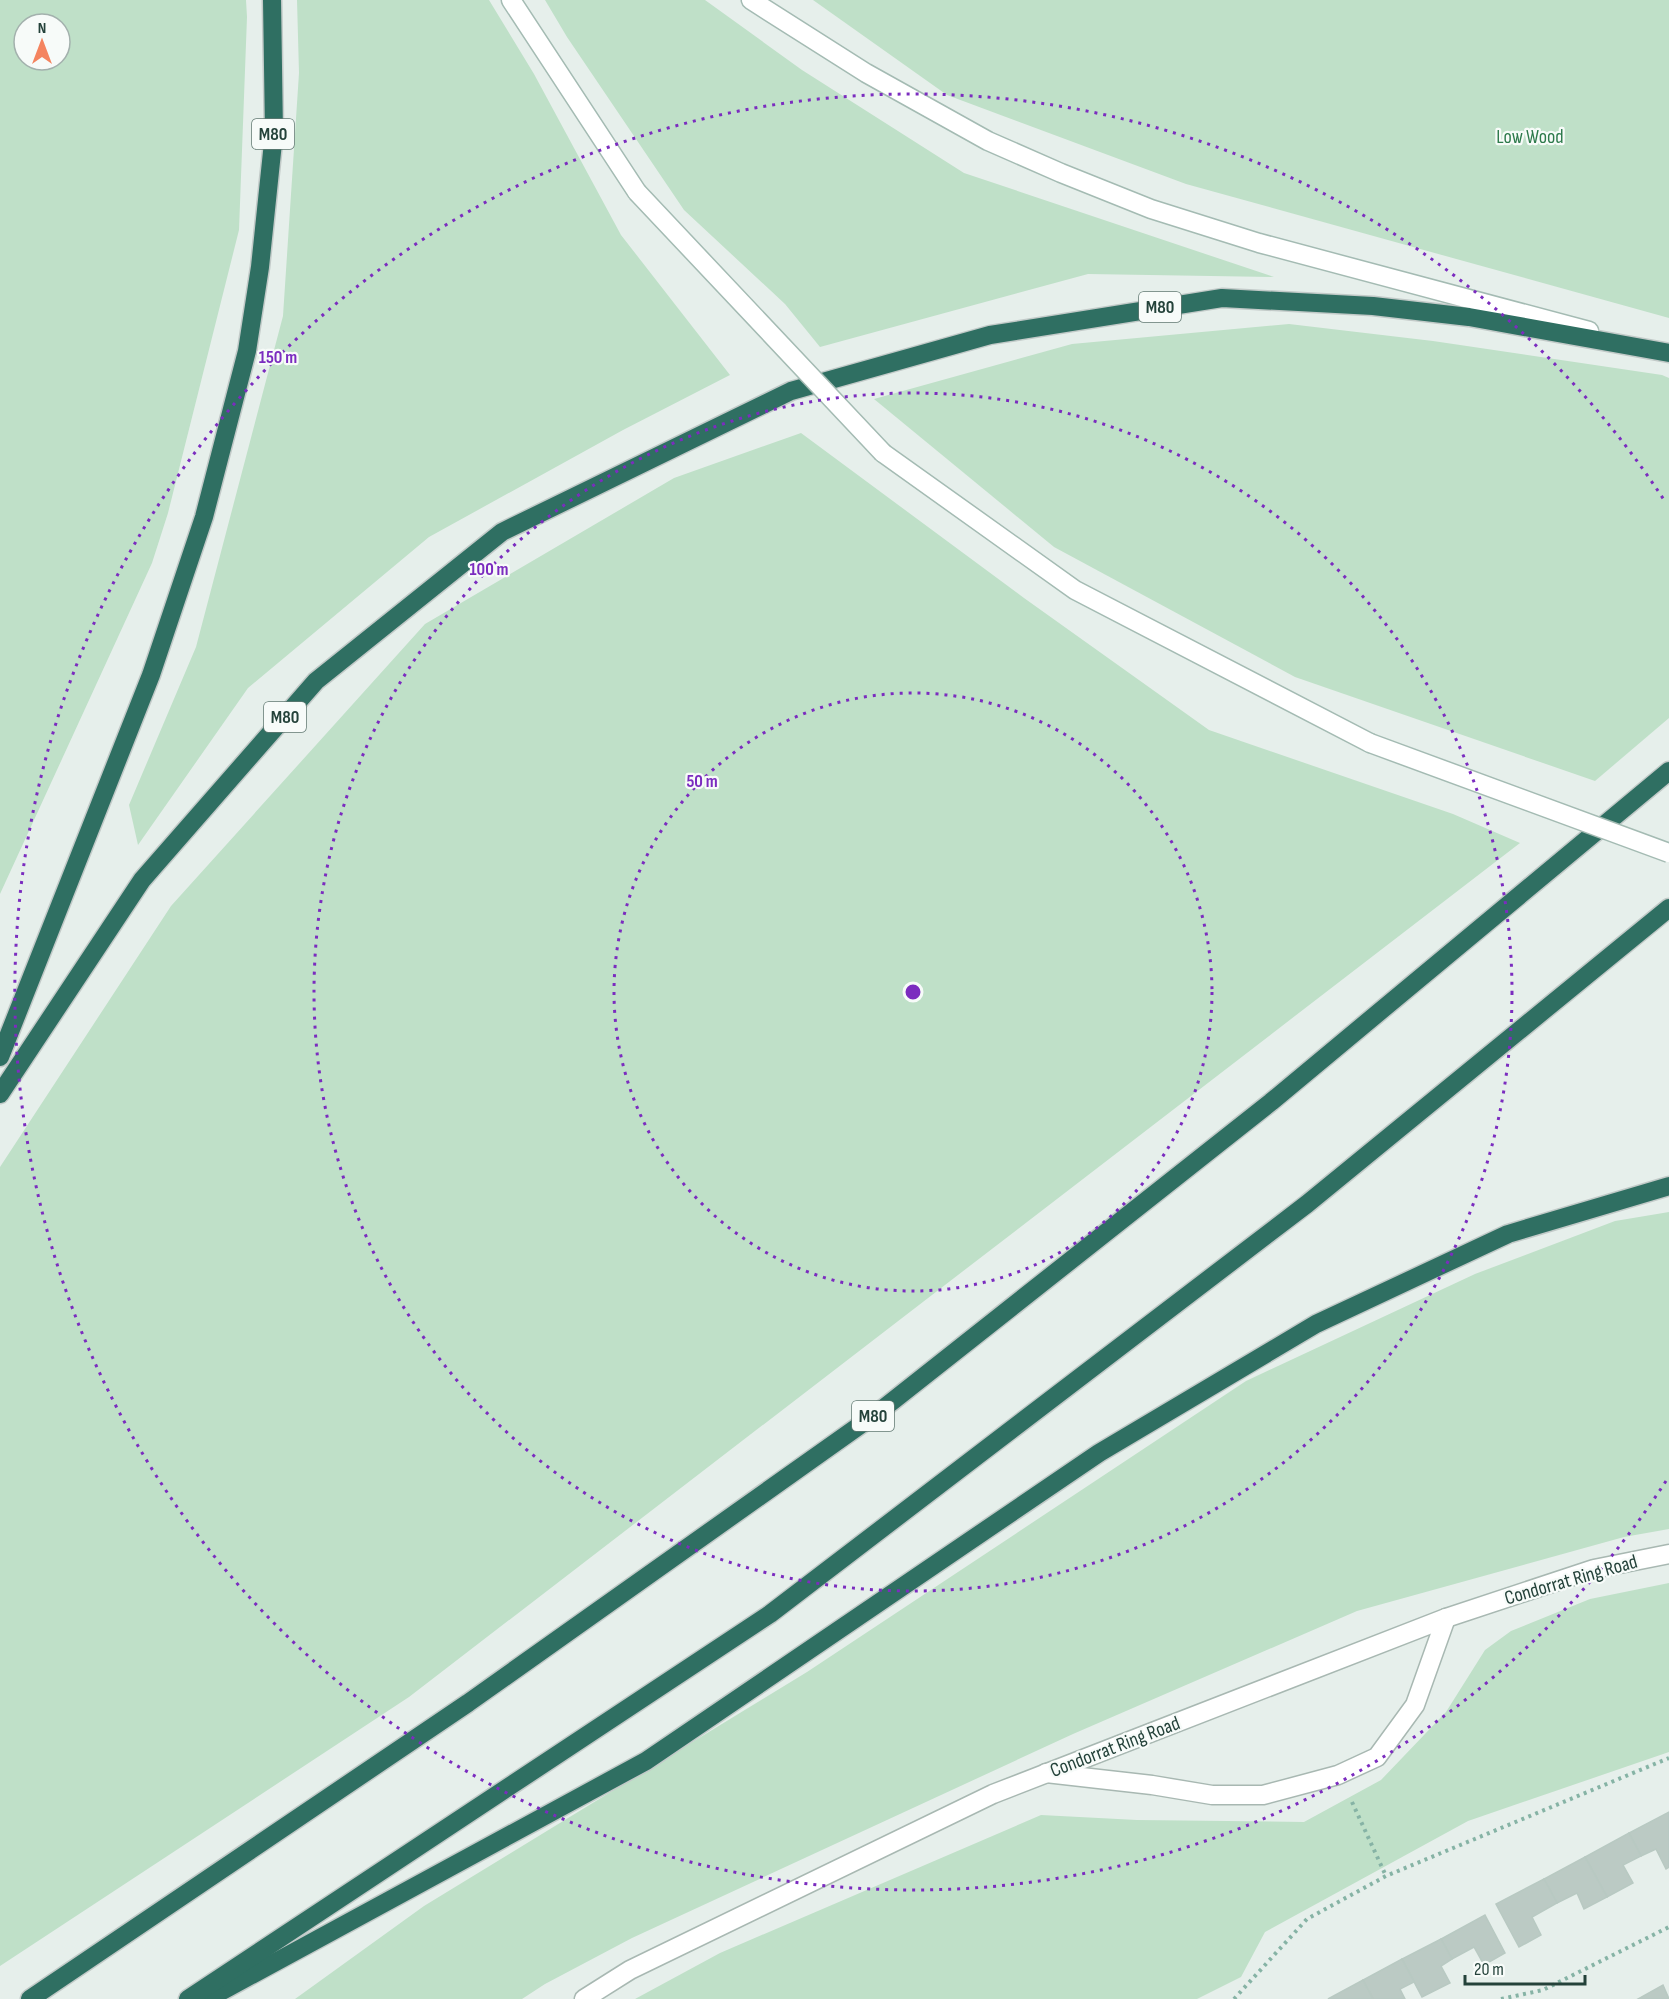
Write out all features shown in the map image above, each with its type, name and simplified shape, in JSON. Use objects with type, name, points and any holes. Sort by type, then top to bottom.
[{"type":"highway","name":"M80","points":[[0,1057],[151,675],[204,518],[244,363],[260,267],[274,133],[272,0]]},
{"type":"highway","name":"M80","points":[[0,1094],[142,880],[316,681],[502,531],[791,391],[990,335],[1222,298],[1372,306],[1470,317],[1669,353]]},
{"type":"highway","name":"M80","points":[[30,1999],[468,1703],[880,1411],[1271,1102],[1669,771]]},
{"type":"highway","points":[[188,1999],[770,1614],[1307,1204],[1669,908]]},
{"type":"highway","points":[[206,1999],[646,1761],[1099,1452],[1316,1324],[1508,1234],[1669,1186]]},
{"type":"main road","points":[[511,0],[637,192],[883,453],[1075,590],[1370,743],[1669,853]]},
{"type":"main road","points":[[751,0],[866,73],[988,141],[1151,209],[1259,243],[1669,353]]},
{"type":"main road","name":"Condorrat Ring Road","points":[[584,1999],[641,1965],[993,1794],[1446,1618],[1594,1569],[1669,1554]]},
{"type":"main road","points":[[1046,1773],[1152,1785],[1212,1795],[1263,1795],[1338,1775],[1377,1757],[1415,1705],[1446,1618]]},
{"type":"path","points":[[1234,1999],[1307,1919],[1386,1876],[1669,1758]]},
{"type":"path","points":[[1338,1775],[1386,1876]]},
{"type":"path","points":[[1501,1999],[1543,1990],[1669,1927]]},
{"type":"green space","points":[[0,0],[246,0],[239,230],[168,513],[152,563],[0,894]]},
{"type":"green space","points":[[297,0],[489,0],[534,74],[621,235],[730,375],[623,430],[429,537],[248,688],[138,845],[129,805],[196,647],[283,316],[299,73]]},
{"type":"green space","points":[[545,0],[705,0],[802,70],[964,173],[1274,277],[1088,274],[820,347],[785,304],[684,210],[567,37]]},
{"type":"green space","name":"Low Wood","points":[[813,0],[1669,0],[1669,318],[1186,184],[947,95]]},
{"type":"green space","points":[[1289,324],[1433,341],[1662,375],[1669,378],[1669,718],[1595,781],[1295,677],[1054,547],[874,399],[1072,344]]},
{"type":"green space","points":[[801,433],[1024,598],[1209,730],[1453,814],[1520,843],[409,1697],[0,1966],[0,1167],[171,906],[425,624],[674,478]]},
{"type":"green space","points":[[1669,1212],[1669,1529],[1624,1537],[1357,1611],[1073,1734],[632,1938],[545,1984],[522,1999],[295,1999],[424,1906],[807,1672],[1246,1381],[1475,1274],[1615,1221]]},
{"type":"green space","points":[[1669,1583],[1669,1752],[1468,1821],[1265,1932],[1241,1977],[1197,1999],[635,1999],[720,1953],[1041,1815],[1137,1820],[1304,1822],[1381,1780],[1446,1712],[1485,1650],[1511,1631],[1590,1599]]},
{"type":"building","points":[[1669,1812],[1669,1867],[1666,1869],[1656,1849],[1641,1856],[1629,1833]]},
{"type":"building","points":[[1629,1833],[1641,1856],[1623,1865],[1633,1883],[1607,1897],[1585,1857]]},
{"type":"building","points":[[1585,1857],[1607,1897],[1584,1909],[1577,1893],[1557,1903],[1544,1879]]},
{"type":"building","points":[[1544,1879],[1557,1903],[1532,1917],[1541,1935],[1519,1947],[1496,1904]]},
{"type":"building","points":[[1485,1915],[1505,1953],[1484,1965],[1474,1947],[1452,1959],[1441,1939]]},
{"type":"building","points":[[1441,1939],[1452,1959],[1441,1966],[1450,1983],[1422,1997],[1402,1959]]},
{"type":"building","points":[[1402,1959],[1414,1982],[1400,1989],[1405,1999],[1373,1999],[1363,1980]]},
{"type":"building","points":[[1363,1980],[1373,1999],[1328,1999]]},
{"type":"building","points":[[1663,1985],[1669,1999],[1638,1999]]}]
